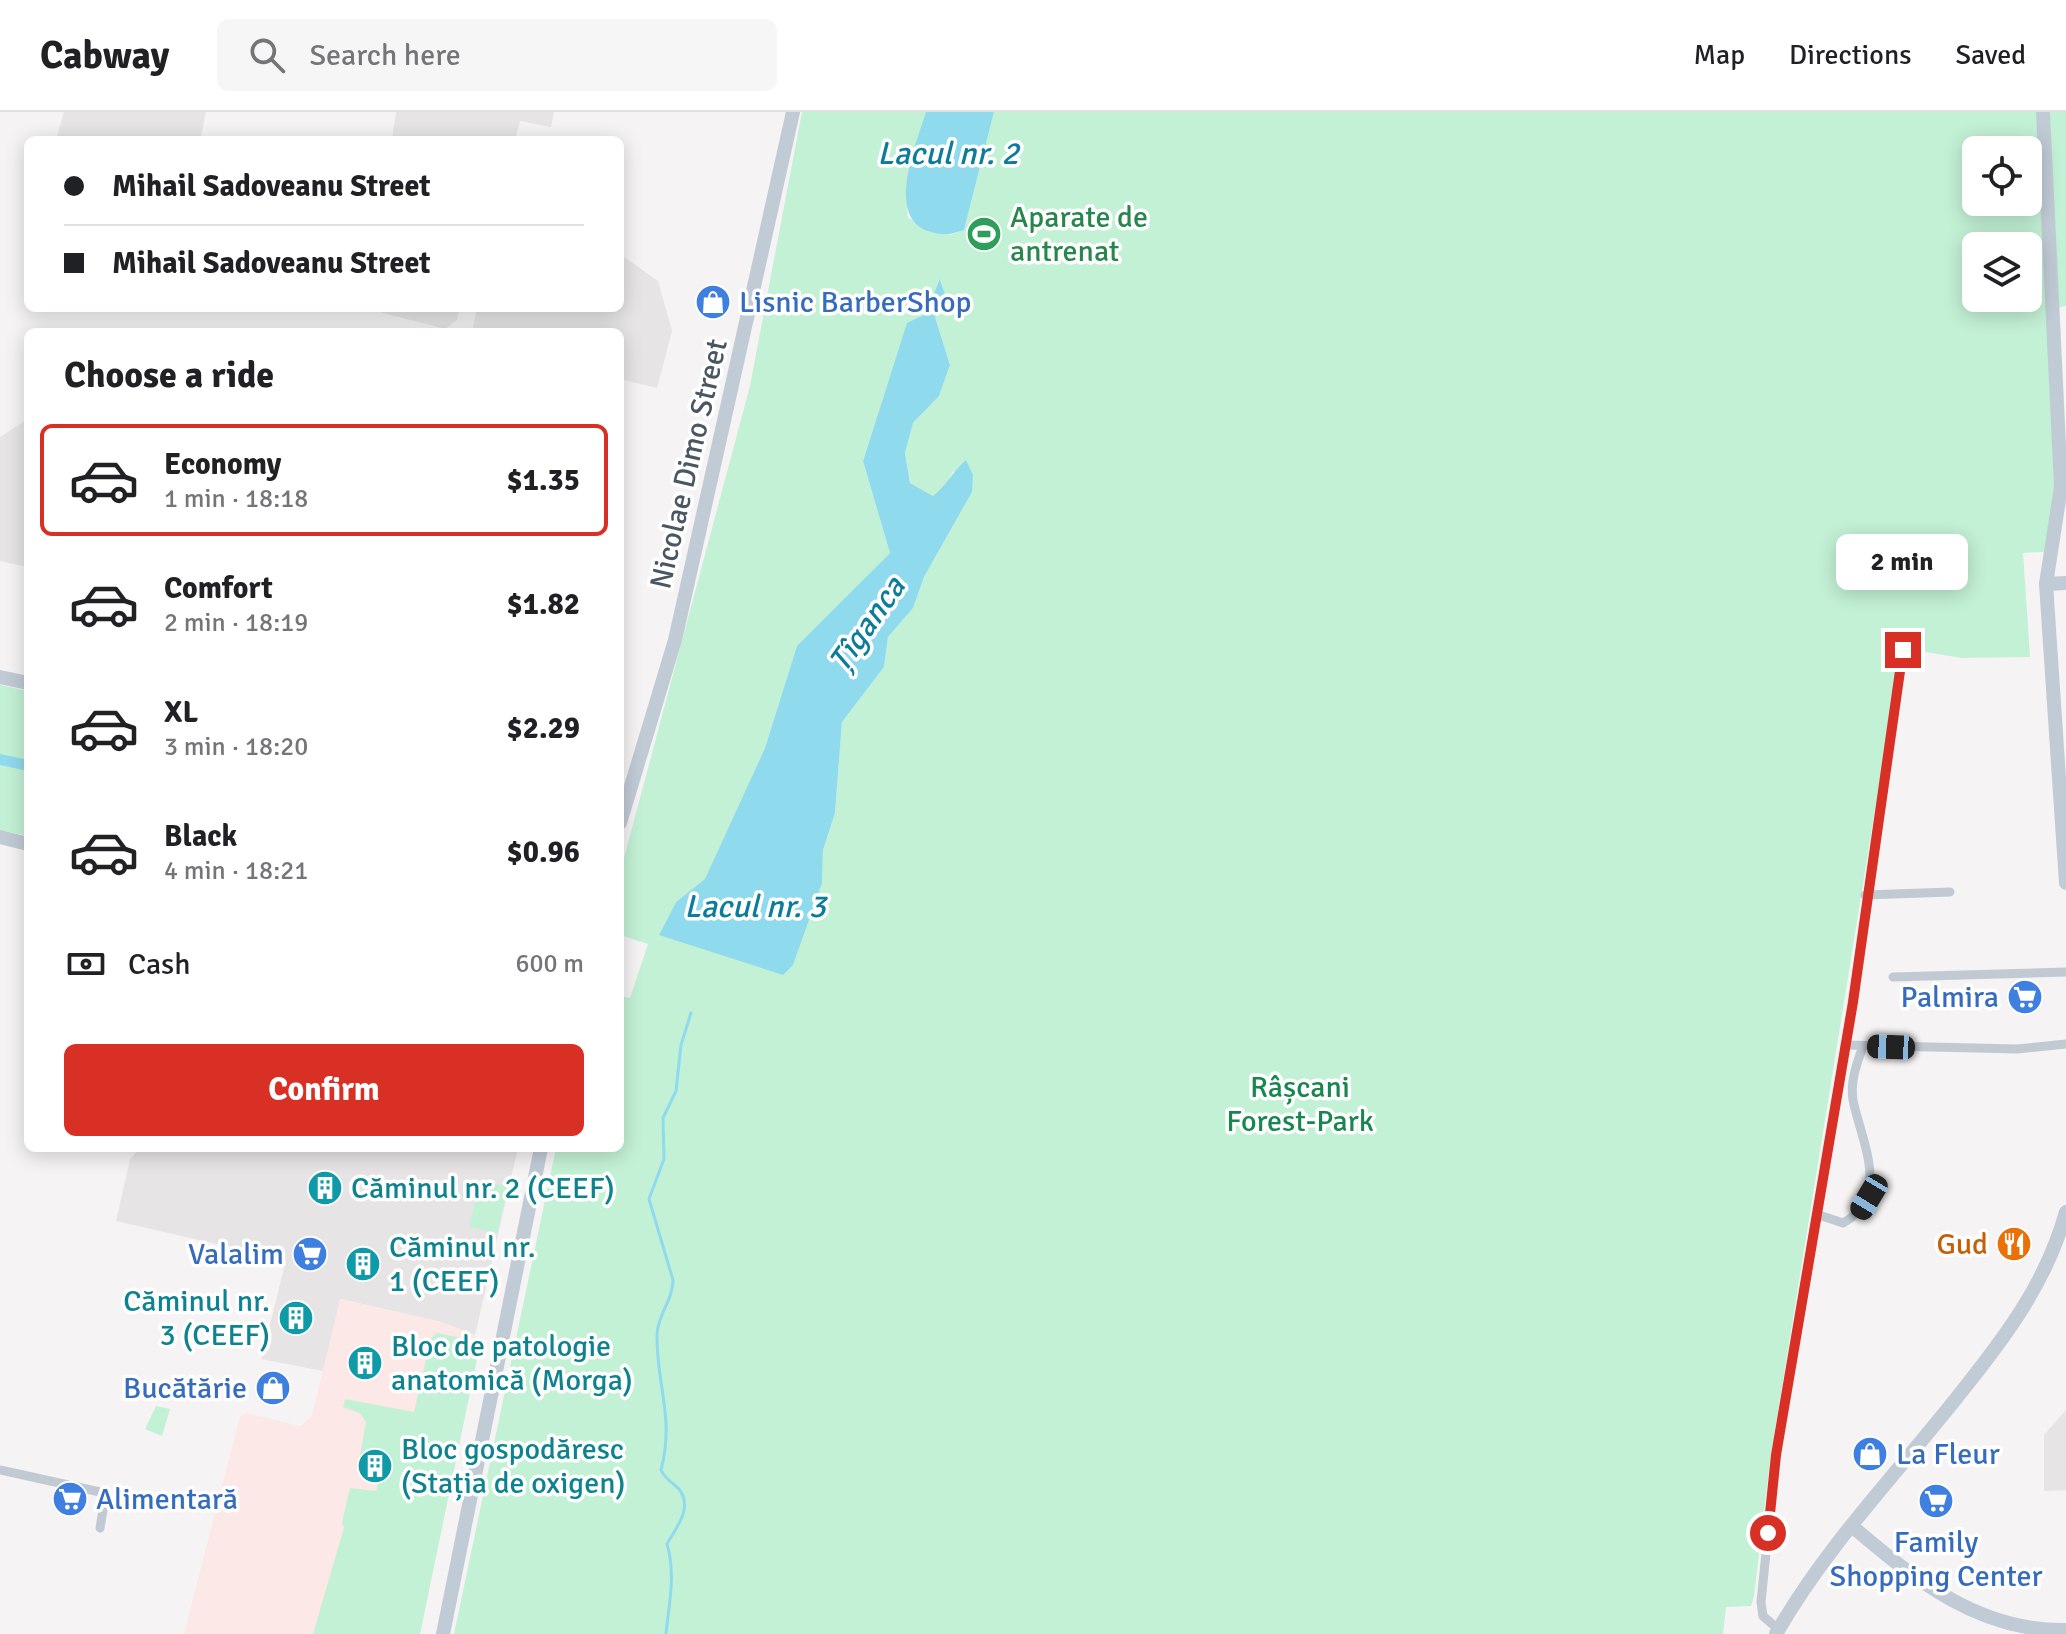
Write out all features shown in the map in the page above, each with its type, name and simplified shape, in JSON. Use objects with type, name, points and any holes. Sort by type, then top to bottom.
[{"type":"main road","name":"Nicolae Dimo Street","points":[[624,808],[675,640],[793,112]]},
{"type":"main road","points":[[2043,112],[2061,487],[2046,584],[2066,883]]},
{"type":"main road","points":[[2046,584],[2066,583]]},
{"type":"main road","points":[[0,677],[24,682]]},
{"type":"main road","points":[[0,837],[24,843]]},
{"type":"main road","points":[[443,1634],[540,1152]]},
{"type":"main road","points":[[1777,1632],[1853,1527],[2006,1336],[2041,1278],[2066,1212]]},
{"type":"main road","points":[[1853,1527],[1944,1596],[1971,1612],[2021,1627],[2066,1630]]},
{"type":"street","points":[[1777,1632],[1763,1616],[1761,1602],[1776,1455],[1819,1215],[1903,650]]},
{"type":"street","points":[[1865,895],[1950,892]]},
{"type":"street","points":[[1893,977],[2066,972]]},
{"type":"street","points":[[1845,1045],[2017,1049],[2066,1044]]},
{"type":"street","points":[[1819,1215],[1843,1223],[1859,1214],[1869,1197],[1866,1138],[1853,1099],[1853,1076],[1863,1046]]},
{"type":"street","points":[[0,1470],[100,1492],[105,1498],[100,1528]]},
{"type":"shaded area","points":[[64,112],[206,112],[201,136],[57,136]]},
{"type":"shaded area","points":[[396,112],[554,112],[551,127],[520,121],[516,136],[393,136]]},
{"type":"shaded area","points":[[624,257],[658,281],[672,331],[657,388],[624,380],[624,328],[473,328],[476,312],[624,312]]},
{"type":"shaded area","points":[[379,312],[458,312],[457,320],[441,328]]},
{"type":"shaded area","points":[[24,422],[24,566],[0,561],[0,437]]},
{"type":"shaded area","points":[[136,1152],[517,1152],[475,1335],[441,1322],[341,1299],[323,1371],[261,1359],[268,1348],[265,1345],[286,1260],[116,1221],[130,1159]]},
{"type":"shaded area","points":[[340,1299],[441,1322],[475,1335],[479,1349],[420,1634],[184,1634],[240,1417],[246,1413],[300,1426],[312,1416]]},
{"type":"shaded area","points":[[2066,1410],[2066,1490],[2044,1491],[2044,1435]]},
{"type":"green space","name":"Râșcani Forest-Park","points":[[802,112],[926,112],[906,195],[908,218],[950,235],[964,230],[994,112],[2066,112],[2066,306],[2059,307],[2065,499],[2057,551],[2023,553],[2030,657],[1962,658],[1901,648],[1770,1461],[1754,1596],[1751,1606],[1726,1607],[1723,1634],[454,1634],[555,1152],[624,1152],[624,997],[630,998],[648,944],[624,936],[624,858],[750,386]],"holes":[[[941,280],[947,304],[935,317],[950,365],[939,396],[913,423],[905,453],[910,483],[933,496],[946,485],[953,471],[972,492],[924,577],[913,608],[888,637],[884,667],[842,722],[835,813],[823,850],[822,883],[659,935],[676,902],[705,880],[765,748],[797,647],[890,553],[863,461],[907,324],[926,314]]]},
{"type":"green space","points":[[0,685],[24,690],[24,835],[0,830]]},
{"type":"green space","points":[[480,1180],[508,1187],[497,1233],[469,1227]]},
{"type":"green space","points":[[437,1333],[477,1341],[479,1349],[420,1634],[313,1634],[344,1528],[342,1522],[350,1488],[376,1491],[383,1464],[360,1456],[366,1422],[360,1413],[343,1407],[345,1399],[414,1412],[431,1338]]},
{"type":"green space","points":[[156,1406],[170,1409],[162,1436],[145,1429]]},
{"type":"water","name":"Lacul nr. 2","points":[[926,112],[994,112],[964,230],[954,233],[928,231],[915,223],[908,210],[906,195],[911,159]]},
{"type":"water","name":"Lacul nr. 3","points":[[940,279],[948,304],[935,317],[950,365],[939,396],[913,423],[905,453],[910,483],[933,496],[966,460],[973,475],[972,492],[924,577],[913,608],[888,637],[884,667],[842,722],[835,813],[823,850],[822,883],[793,965],[783,975],[659,935],[676,902],[705,879],[765,748],[797,646],[890,553],[863,461],[907,323],[926,314]]},
{"type":"water","points":[[0,754],[24,759],[24,770],[0,765]]},
{"type":"waterway","name":"Țîganca","points":[[666,1634],[671,1578],[667,1544],[682,1518],[685,1504],[679,1489],[661,1470],[666,1417],[657,1334],[673,1280],[649,1199],[664,1159],[663,1118],[676,1091],[681,1045],[691,1013]]},
{"type":"place","name":"Aparate de antrenat","points":[[984,234]]},
{"type":"place","name":"Lisnic BarberShop","points":[[713,302]]},
{"type":"place","name":"Palmira","points":[[2025,997]]},
{"type":"place","name":"Căminul nr. 2 (CEEF)","points":[[325,1188]]},
{"type":"place","name":"Gud","points":[[2014,1244]]},
{"type":"place","name":"Valalim","points":[[310,1254]]},
{"type":"place","name":"Căminul nr. 1 (CEEF)","points":[[363,1264]]},
{"type":"place","name":"Căminul nr. 3 (CEEF)","points":[[296,1318]]},
{"type":"place","name":"Bloc de patologie anatomică (Morga)","points":[[365,1363]]},
{"type":"place","name":"Bucătărie","points":[[273,1388]]},
{"type":"place","name":"La Fleur","points":[[1870,1454]]},
{"type":"place","name":"Bloc gospodăresc (Stația de oxigen)","points":[[375,1466]]},
{"type":"place","name":"Alimentară","points":[[70,1499]]},
{"type":"place","name":"Family Shopping Center","points":[[1936,1501]]},
{"type":"route","points":[[1768,1533],[1776,1455],[1853,1002],[1865,895],[1903,650]]}]
